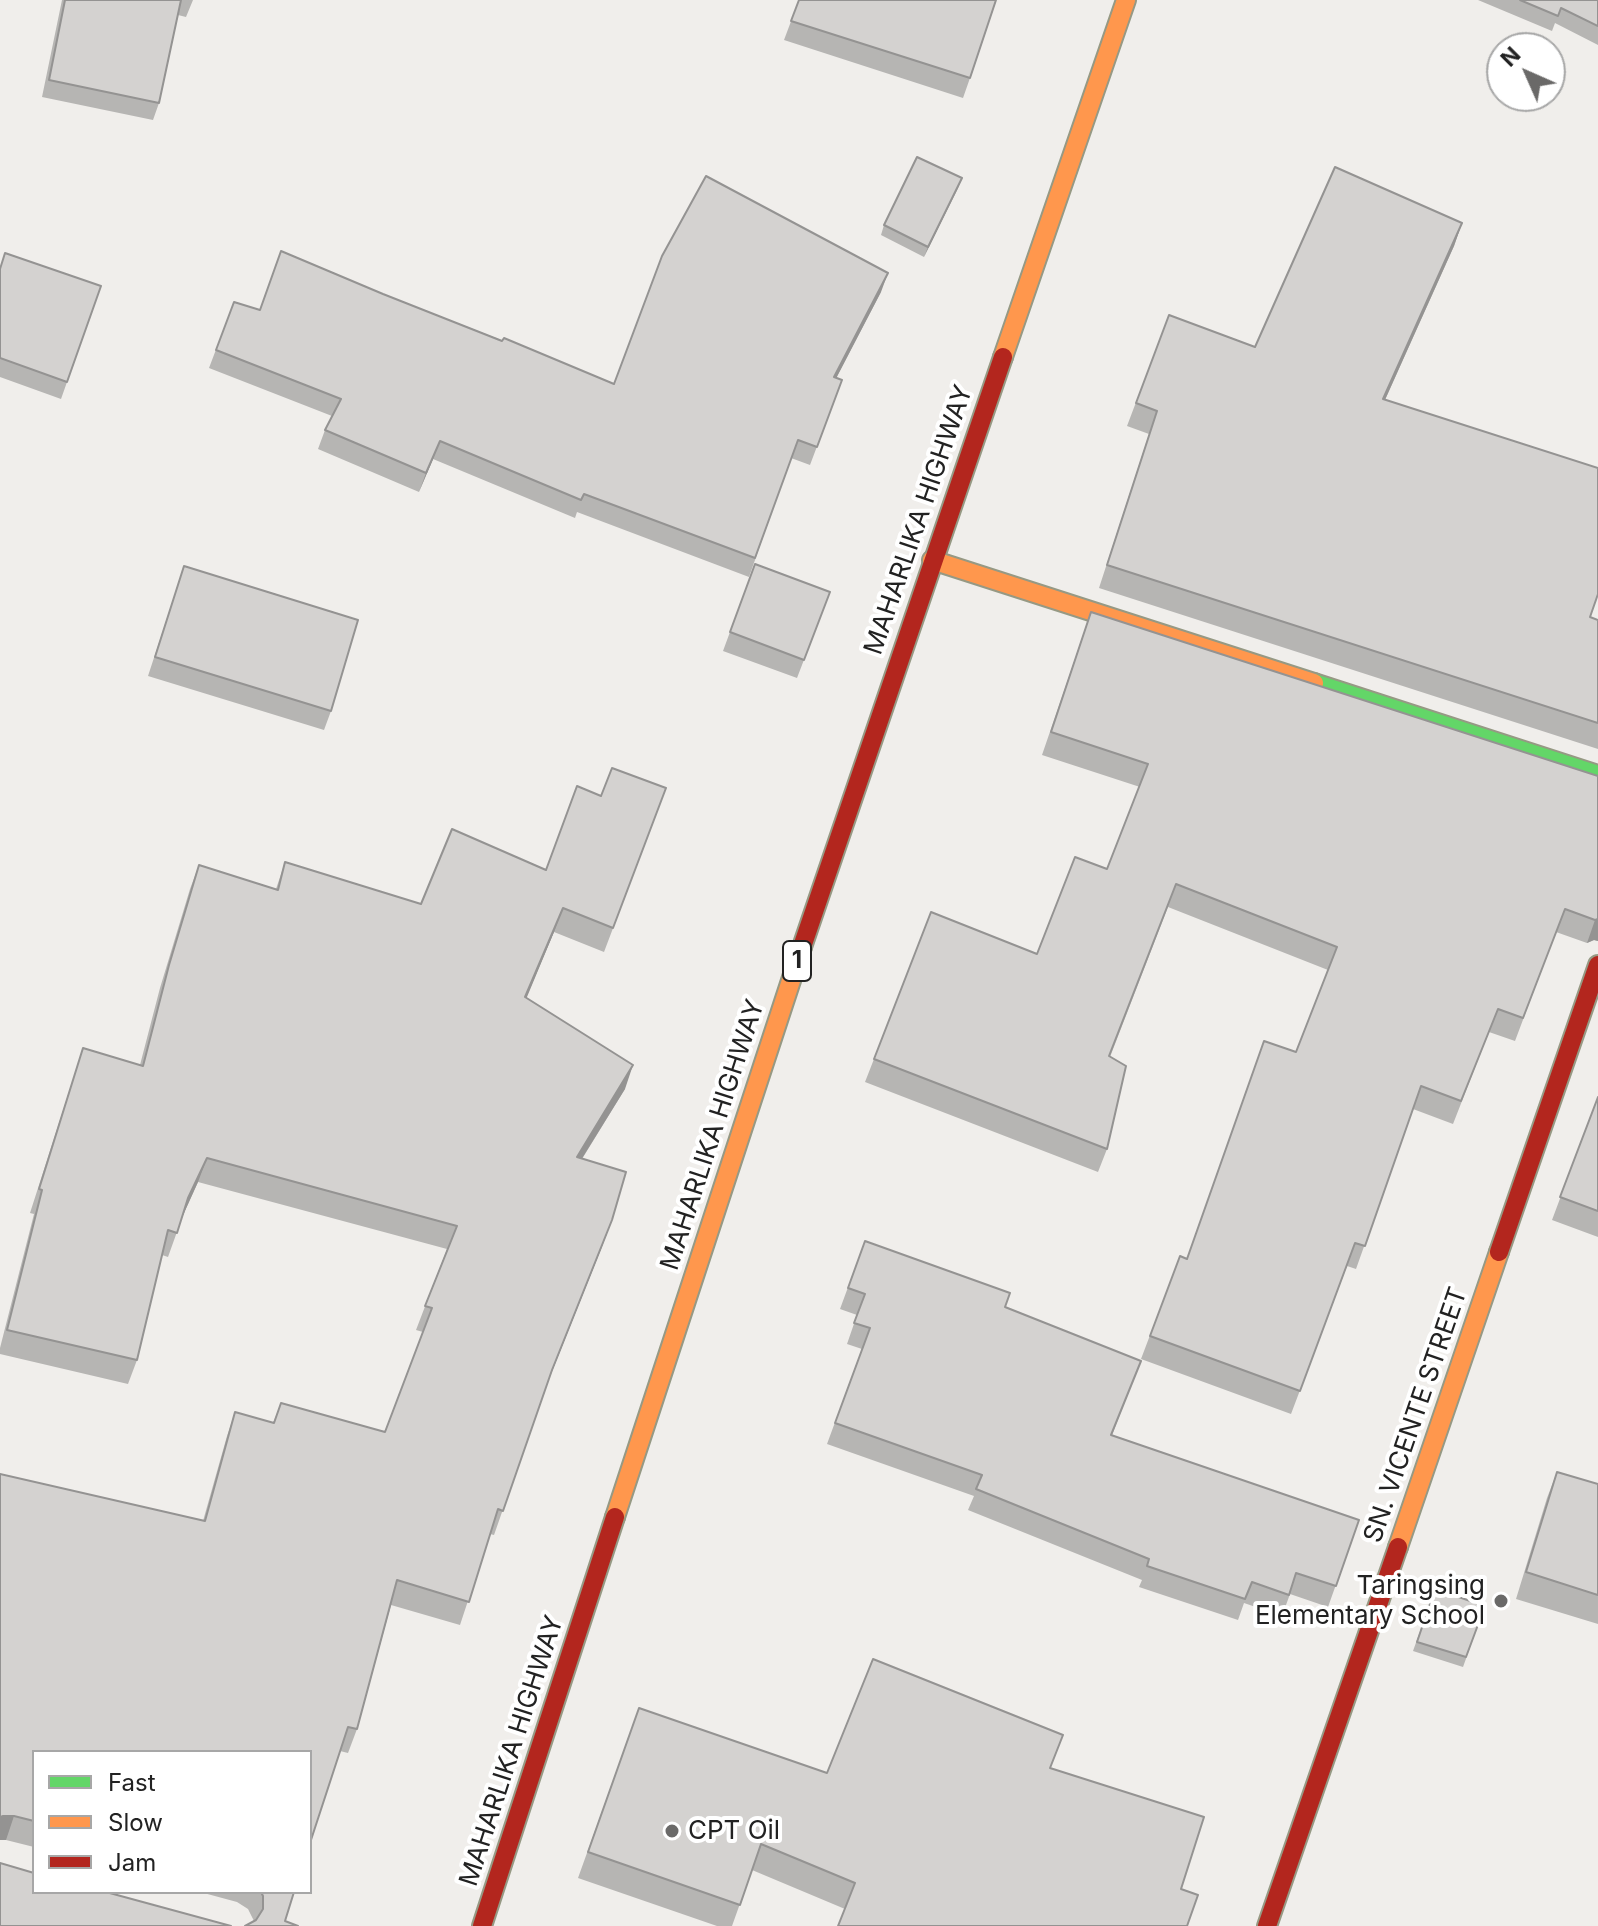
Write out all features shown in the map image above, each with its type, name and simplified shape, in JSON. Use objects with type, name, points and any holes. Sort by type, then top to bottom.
[{"type":"main road","name":"MAHARLIKA HIGHWAY","points":[[482,1926],[835,844],[1126,0]]},
{"type":"main road","points":[[932,560],[1598,775]]},
{"type":"main road","name":"SN. VICENTE STREET","points":[[1267,1926],[1598,965]]},
{"type":"building","points":[[65,0],[181,0],[159,103],[49,80]]},
{"type":"building","points":[[799,0],[996,0],[970,78],[791,21]]},
{"type":"building","points":[[1520,0],[1598,0],[1598,26],[1561,8],[1558,16]]},
{"type":"building","points":[[917,157],[962,178],[928,247],[884,225]]},
{"type":"building","points":[[1335,167],[1462,223],[1383,399],[1598,468],[1598,594],[1590,617],[1598,620],[1598,723],[1107,565],[1157,411],[1136,403],[1169,315],[1255,347]]},
{"type":"building","points":[[706,176],[888,273],[834,377],[842,380],[817,447],[798,440],[755,558],[584,494],[581,500],[440,441],[426,473],[325,430],[341,399],[216,350],[234,302],[260,310],[281,251],[614,384],[662,256]]},
{"type":"building","points":[[5,253],[101,286],[67,382],[0,358],[0,269]]},
{"type":"building","points":[[755,564],[830,592],[804,660],[730,632]]},
{"type":"building","points":[[184,566],[358,620],[331,711],[155,657]]},
{"type":"building","points":[[1091,612],[1598,776],[1598,919],[1565,909],[1523,1018],[1498,1009],[1461,1101],[1421,1086],[1365,1246],[1355,1243],[1300,1391],[1150,1336],[1180,1256],[1187,1259],[1264,1041],[1296,1052],[1337,947],[1176,884],[1109,1056],[1126,1066],[1107,1149],[874,1059],[931,912],[1037,954],[1075,857],[1107,869],[1148,764],[1051,732]]},
{"type":"building","points":[[612,768],[666,788],[613,928],[563,908],[525,997],[633,1065],[577,1157],[626,1172],[612,1220],[552,1370],[503,1511],[498,1509],[469,1602],[397,1580],[357,1729],[348,1727],[312,1837],[312,1750],[32,1750],[32,1820],[14,1816],[0,1817],[0,1474],[205,1521],[235,1412],[274,1423],[281,1403],[385,1432],[432,1308],[425,1306],[457,1226],[207,1158],[188,1198],[177,1233],[168,1230],[137,1360],[7,1330],[42,1190],[39,1189],[83,1048],[143,1066],[199,865],[278,890],[285,862],[421,904],[452,829],[546,870],[577,786],[601,796]]},
{"type":"building","points":[[1598,1097],[1598,1211],[1560,1197]]},
{"type":"building","points":[[865,1241],[1010,1293],[1005,1307],[1141,1361],[1111,1435],[1359,1520],[1336,1586],[1296,1573],[1289,1595],[1252,1582],[1245,1599],[1147,1566],[1149,1559],[976,1489],[982,1475],[835,1423],[870,1328],[854,1323],[865,1294],[848,1288]]},
{"type":"building","points":[[1557,1472],[1598,1484],[1598,1595],[1526,1572]]},
{"type":"building","points":[[1435,1589],[1485,1606],[1466,1657],[1417,1642]]},
{"type":"building","points":[[873,1659],[1063,1735],[1050,1768],[1204,1817],[1181,1889],[1198,1895],[1187,1926],[838,1926],[855,1883],[761,1844],[740,1905],[588,1852],[639,1708],[827,1773]]},
{"type":"building","points":[[0,1863],[32,1872],[32,1894],[113,1894],[231,1926],[0,1926]]},
{"type":"building","points":[[293,1894],[285,1921],[298,1926],[245,1926],[256,1920],[263,1909],[263,1896]]},
{"type":"traffic: fast","points":[[1314,683],[1598,775]]},
{"type":"traffic: slow","points":[[1003,357],[1126,0]]},
{"type":"traffic: slow","points":[[932,560],[1314,683]]},
{"type":"traffic: slow","points":[[615,1517],[802,947]]},
{"type":"traffic: slow","points":[[1398,1547],[1499,1252]]},
{"type":"traffic: jam","points":[[802,947],[1003,357]]},
{"type":"traffic: jam","points":[[1499,1252],[1598,965]]},
{"type":"traffic: jam","points":[[482,1926],[615,1517]]},
{"type":"traffic: jam","points":[[1267,1926],[1398,1547]]},
{"type":"place","name":"Taringsing Elementary School","points":[[1501,1601]]},
{"type":"place","name":"CPT Oil","points":[[672,1831]]}]
